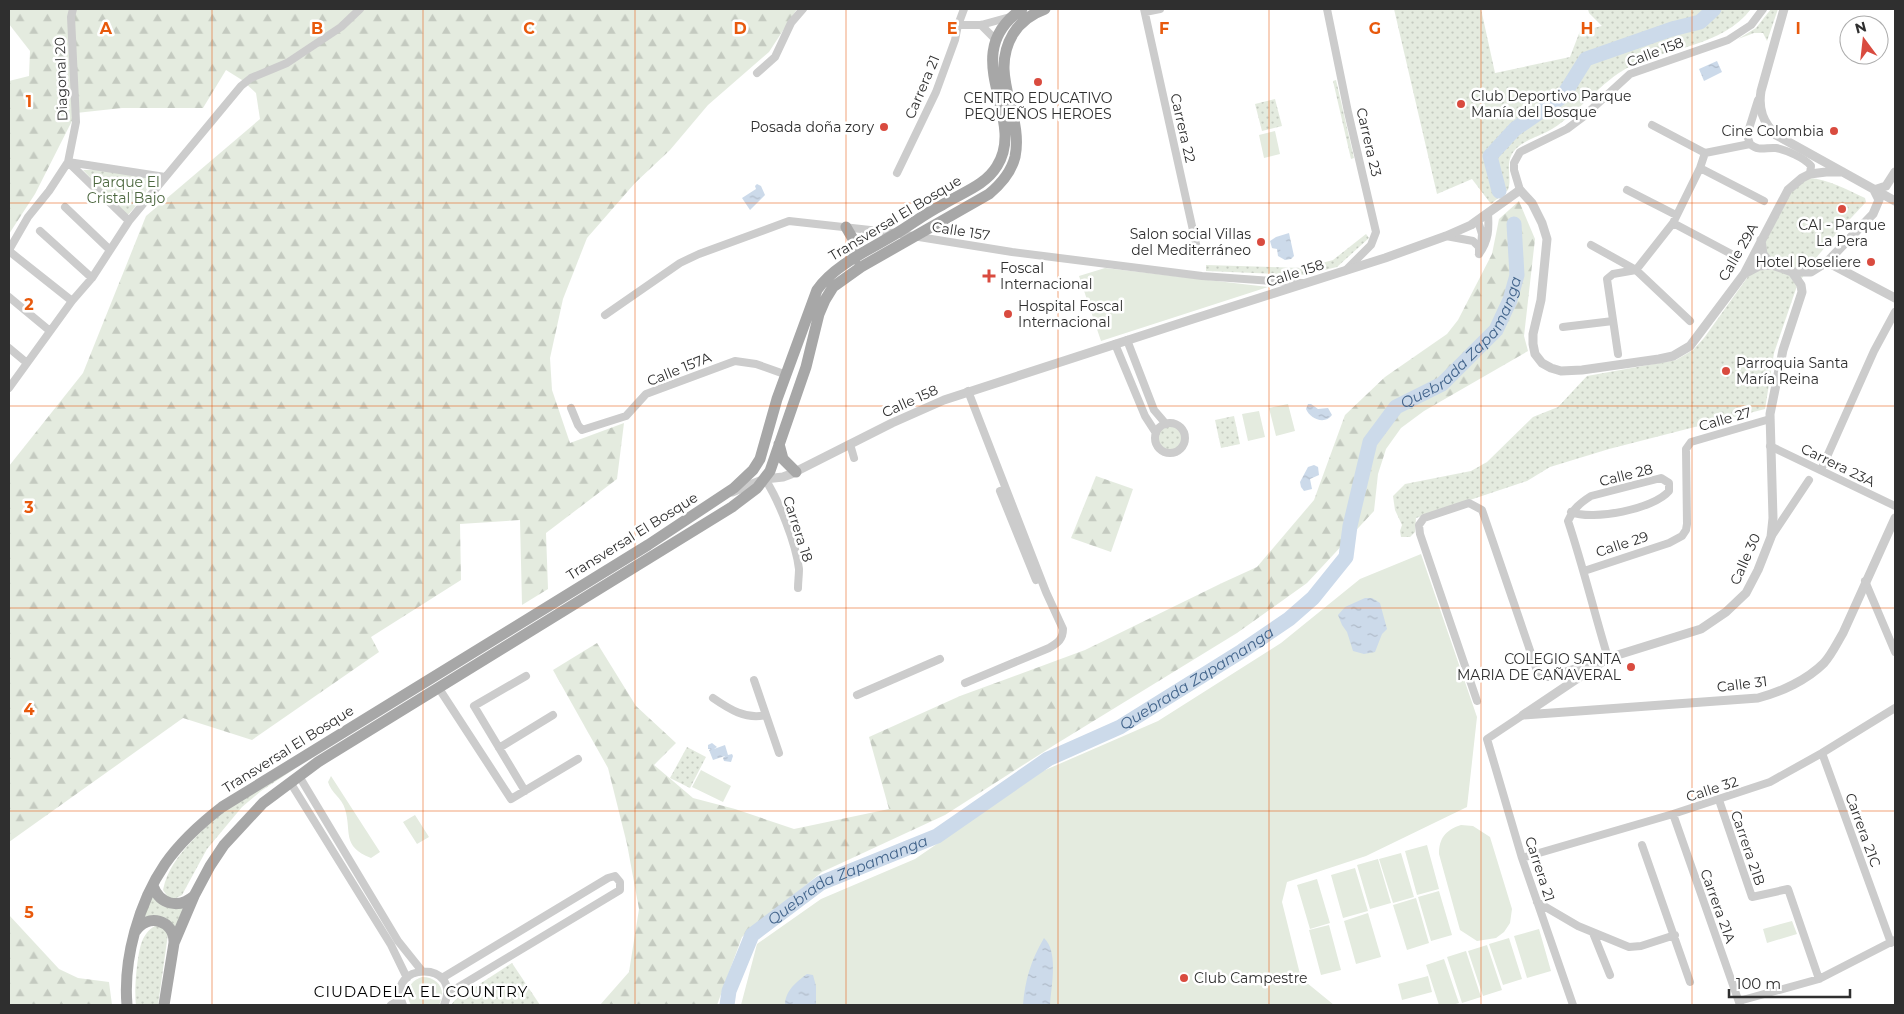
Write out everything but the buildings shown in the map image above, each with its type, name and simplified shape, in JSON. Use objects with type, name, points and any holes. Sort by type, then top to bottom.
[{"type":"main road","name":"Transversal El Bosque","points":[[128,1005],[127,968],[138,919],[164,865],[181,843],[201,824],[222,807],[648,545],[724,496],[753,470],[760,459],[778,399],[818,290],[824,281],[855,258],[942,204],[976,187],[985,180],[1000,161],[1005,137],[994,84],[993,57],[996,40],[1001,28],[1010,17],[1022,9]]},
{"type":"main road","name":"Transversal El Bosque","points":[[164,1005],[174,944],[194,896],[210,866],[234,833],[263,803],[318,762],[732,507],[748,496],[765,479],[774,463],[779,442],[806,367],[819,314],[833,287],[851,273],[989,194],[999,186],[1007,175],[1014,158],[1016,138],[1004,78],[1005,51],[1018,26],[1029,16],[1045,9]]},
{"type":"main road","points":[[846,227],[853,239],[855,258]]},
{"type":"main road","points":[[779,442],[783,459],[796,472]]},
{"type":"main road","points":[[153,886],[159,897],[171,903],[184,903],[194,896]]},
{"type":"main road","points":[[134,935],[144,922],[150,920],[161,921],[170,928],[174,944]]},
{"type":"street","name":"Diagonal 20","points":[[9,250],[28,217],[49,192],[68,162],[76,122],[71,22],[73,9]]},
{"type":"street","points":[[9,387],[92,278],[129,221],[241,86],[252,78],[287,64],[341,27],[360,9]]},
{"type":"street","points":[[757,73],[775,57],[791,23],[803,9]]},
{"type":"street","name":"Carrera 21","points":[[897,173],[936,92],[964,9]]},
{"type":"street","points":[[1144,10],[1160,9]]},
{"type":"street","name":"Carrera 23","points":[[1327,9],[1348,112],[1376,232],[1371,245],[1346,271]]},
{"type":"street","name":"Calle 158","points":[[724,496],[765,479],[783,478],[850,444],[968,391],[1307,284],[1446,236],[1478,221],[1520,190],[1514,170],[1514,163],[1516,157],[1526,148],[1567,129],[1630,74],[1728,40],[1751,24],[1763,9]]},
{"type":"street","points":[[1750,144],[1747,135],[1784,9]]},
{"type":"street","name":"Carrera 22","points":[[1144,10],[1198,253]]},
{"type":"street","points":[[958,26],[981,25],[1010,17]]},
{"type":"street","points":[[981,25],[996,40]]},
{"type":"street","points":[[1761,90],[1760,110],[1769,128],[1776,135],[1895,201]]},
{"type":"street","points":[[1652,125],[1705,153],[1750,144],[1761,149],[1778,148],[1807,162],[1811,166],[1810,174],[1843,172]]},
{"type":"street","points":[[1618,354],[1607,279],[1613,274],[1636,270],[1672,223],[1700,168],[1705,153]]},
{"type":"street","points":[[68,162],[165,177]]},
{"type":"street","points":[[68,162],[129,221]]},
{"type":"street","points":[[1700,168],[1764,201]]},
{"type":"street","points":[[1874,190],[1886,186],[1895,172]]},
{"type":"street","name":"Calle 29A","points":[[1520,190],[1532,203],[1542,223],[1547,239],[1541,300],[1533,334],[1535,354],[1542,363],[1550,368],[1561,371],[1582,370],[1673,356],[1690,346],[1744,274],[1788,190],[1810,174]]},
{"type":"street","points":[[1627,190],[1676,214]]},
{"type":"street","points":[[1744,274],[1759,266],[1772,265],[1792,272],[1811,272],[1827,262],[1878,207],[1879,200],[1874,190]]},
{"type":"street","points":[[65,206],[110,250]]},
{"type":"street","points":[[1479,254],[1488,240],[1488,213]]},
{"type":"street","points":[[1478,221],[1482,240],[1479,254]]},
{"type":"street","name":"Calle 157","points":[[606,315],[680,264],[699,254],[784,222],[846,227],[1012,252],[1202,276],[1307,284]]},
{"type":"street","points":[[1672,223],[1737,258]]},
{"type":"street","points":[[40,231],[92,278]]},
{"type":"street","points":[[1446,236],[1473,241],[1479,247],[1479,254]]},
{"type":"street","points":[[1761,240],[1763,254],[1772,265]]},
{"type":"street","points":[[1591,245],[1636,270],[1690,321]]},
{"type":"street","points":[[9,250],[72,302]]},
{"type":"street","points":[[1827,262],[1895,298]]},
{"type":"street","name":"Calle 30","points":[[1487,739],[1608,658],[1701,629],[1726,612],[1746,593],[1758,570],[1771,537],[1773,518],[1770,420],[1783,350],[1802,292],[1801,285],[1792,272]]},
{"type":"street","points":[[9,297],[50,331]]},
{"type":"street","points":[[1821,470],[1874,351],[1895,312]]},
{"type":"street","points":[[1563,327],[1613,321]]},
{"type":"street","points":[[1127,340],[1154,410],[1166,424]]},
{"type":"street","points":[[1114,344],[1145,416],[1156,432]]},
{"type":"street","points":[[9,348],[27,363]]},
{"type":"street","name":"Calle 157A","points":[[571,408],[578,426],[582,430],[626,416],[646,394],[735,361],[756,364],[787,375]]},
{"type":"street","points":[[968,391],[1036,580]]},
{"type":"street","name":"Calle 27","points":[[1669,543],[1682,536],[1686,530],[1686,449],[1688,444],[1770,420]]},
{"type":"street","points":[[1166,424],[1179,426],[1184,434],[1184,443],[1179,450],[1170,453],[1161,450],[1154,442],[1156,432],[1166,424]]},
{"type":"street","points":[[850,444],[854,458]]},
{"type":"street","name":"Carrera 23A","points":[[1770,446],[1895,506]]},
{"type":"street","points":[[760,459],[761,470],[765,479]]},
{"type":"street","name":"Calle 28","points":[[1661,478],[1669,483],[1669,491],[1665,496],[1637,508],[1593,516],[1572,512],[1581,502],[1591,496],[1661,478]]},
{"type":"street","name":"Carrera 18","points":[[765,479],[773,492],[781,519],[795,552],[799,570],[798,588]]},
{"type":"street","points":[[1771,537],[1809,480]]},
{"type":"street","points":[[965,683],[1041,652],[1062,638],[1063,629],[1036,580],[1000,491]]},
{"type":"street","points":[[1477,702],[1420,534],[1419,525],[1424,518],[1468,503],[1482,510],[1536,668],[1540,674],[1548,677],[1592,663],[1596,665]]},
{"type":"street","points":[[1572,512],[1568,521],[1584,571]]},
{"type":"street","name":"Calle 31","points":[[1523,715],[1758,698],[1775,694],[1824,663],[1843,633],[1895,518]]},
{"type":"street","name":"Calle 29","points":[[1608,658],[1588,593],[1584,571],[1669,543]]},
{"type":"street","points":[[1866,581],[1895,652]]},
{"type":"street","points":[[858,695],[940,659]]},
{"type":"street","points":[[525,791],[474,706],[526,676]]},
{"type":"street","points":[[754,680],[779,753]]},
{"type":"street","points":[[438,687],[510,799],[578,759]]},
{"type":"street","points":[[713,698],[742,714],[756,718],[766,715]]},
{"type":"street","name":"Calle 32","points":[[1522,858],[1719,800],[1770,782],[1822,754],[1895,709]]},
{"type":"street","points":[[499,748],[553,715]]},
{"type":"street","name":"Carrera 21","points":[[1487,739],[1522,858],[1573,1005]]},
{"type":"street","name":"Carrera 21C","points":[[1822,754],[1893,942]]},
{"type":"street","points":[[295,779],[401,947],[422,970]]},
{"type":"street","points":[[295,779],[392,945],[406,978]]},
{"type":"street","name":"Carrera 21B","points":[[1719,800],[1752,897],[1788,888],[1819,979]]},
{"type":"street","name":"Carrera 21A","points":[[1673,814],[1740,1003]]},
{"type":"street","points":[[1642,845],[1690,982]]},
{"type":"street","points":[[442,978],[608,878],[615,876],[620,882],[620,890],[447,994]]},
{"type":"street","points":[[1538,902],[1593,933],[1629,947],[1641,946],[1675,935]]},
{"type":"street","points":[[1593,933],[1610,975]]},
{"type":"street","points":[[1740,1003],[1819,979],[1893,942]]},
{"type":"street","points":[[391,1005],[402,1002],[401,988],[406,978],[422,970],[433,972],[442,978],[447,989],[444,1005]]},
{"type":"green space","points":[[9,9],[797,9],[769,52],[708,105],[670,150],[635,183],[587,238],[563,299],[550,358],[552,390],[570,443],[624,423],[617,479],[546,533],[548,589],[522,605],[520,520],[460,524],[461,580],[371,637],[379,652],[252,740],[183,718],[9,842],[9,466],[83,373],[146,216],[260,119],[256,93],[242,80],[226,70],[203,108],[122,108],[76,113],[35,194],[9,234],[9,81],[29,76],[30,51],[9,24]]},
{"type":"green space","points":[[1394,9],[1481,9],[1495,73],[1570,57],[1580,31],[1602,26],[1589,13],[1588,9],[1751,9],[1739,22],[1710,39],[1644,60],[1629,67],[1609,81],[1562,122],[1519,147],[1511,156],[1508,190],[1491,204],[1472,179],[1437,194]]},
{"type":"green space","points":[[1771,9],[1778,9],[1767,41],[1763,33],[1754,33],[1738,39],[1756,28]]},
{"type":"green space","points":[[1336,80],[1354,158],[1351,159],[1333,81]]},
{"type":"green space","points":[[1275,99],[1282,126],[1262,131],[1255,104]]},
{"type":"green space","points":[[1275,131],[1280,154],[1264,158],[1259,135]]},
{"type":"green space","name":"Parque El Cristal Bajo","points":[[83,170],[109,170],[152,178],[143,198],[127,216]]},
{"type":"green space","points":[[1809,178],[1838,185],[1865,198],[1866,202],[1811,264],[1797,286],[1774,353],[1765,409],[1609,449],[1550,467],[1527,481],[1416,518],[1415,532],[1410,537],[1401,537],[1402,525],[1395,510],[1393,496],[1405,484],[1471,471],[1487,462],[1533,417],[1558,407],[1587,376],[1676,360],[1693,350],[1704,338],[1747,278],[1791,191]]},
{"type":"green space","points":[[1519,201],[1535,239],[1524,336],[1528,351],[1424,411],[1401,428],[1386,449],[1378,474],[1374,511],[1307,583],[1237,633],[1056,744],[945,815],[822,872],[742,937],[717,1005],[600,1005],[629,972],[639,909],[627,844],[608,768],[553,670],[597,643],[636,706],[676,743],[654,765],[693,798],[735,809],[794,829],[889,809],[869,737],[960,696],[1085,650],[1257,567],[1314,500],[1345,415],[1385,377],[1447,334],[1458,320],[1492,254],[1499,219]]},
{"type":"green space","points":[[1366,234],[1369,238],[1337,267],[1304,275],[1206,271],[1206,265],[1303,268],[1333,260]]},
{"type":"green space","points":[[1105,268],[1268,287],[1101,341],[1079,276]]},
{"type":"green space","points":[[1288,404],[1295,431],[1276,436],[1269,408]]},
{"type":"green space","points":[[1259,411],[1265,437],[1248,441],[1242,414]]},
{"type":"green space","points":[[1234,416],[1240,444],[1221,448],[1215,420]]},
{"type":"green space","points":[[1170,425],[1179,429],[1183,438],[1179,447],[1170,451],[1161,447],[1157,438],[1161,429]]},
{"type":"green space","points":[[1096,476],[1133,489],[1111,552],[1071,538]]},
{"type":"green space","points":[[1421,554],[1477,717],[1467,807],[1366,856],[1287,882],[1282,902],[1301,978],[1334,1005],[741,1005],[757,944],[821,899],[915,859],[1043,771],[1158,721],[1281,643],[1360,579]]},
{"type":"green space","points":[[687,747],[706,757],[690,788],[670,778]]},
{"type":"green space","points":[[296,768],[261,791],[242,807],[207,849],[182,895],[174,899],[168,897],[163,890],[170,870],[192,841],[228,809]]},
{"type":"green space","points":[[701,770],[731,786],[723,802],[692,787]]},
{"type":"green space","points":[[331,776],[380,852],[371,858],[355,849],[351,843],[344,805],[328,782]]},
{"type":"green space","points":[[415,815],[429,837],[417,844],[403,822]]},
{"type":"green space","points":[[1461,825],[1473,826],[1490,837],[1512,909],[1510,923],[1504,932],[1496,938],[1477,941],[1460,930],[1439,854],[1440,844],[1447,832]]},
{"type":"green space","points":[[1427,845],[1439,889],[1417,895],[1405,851]]},
{"type":"green space","points":[[1401,853],[1414,897],[1393,903],[1379,859]]},
{"type":"green space","points":[[1378,859],[1391,903],[1370,909],[1357,865]]},
{"type":"green space","points":[[1355,868],[1368,911],[1343,918],[1331,875]]},
{"type":"green space","points":[[1317,879],[1330,923],[1310,929],[1297,885]]},
{"type":"green space","points":[[1439,891],[1452,935],[1431,941],[1418,897]]},
{"type":"green space","points":[[153,892],[160,904],[170,908],[186,903],[176,928],[167,919],[160,916],[140,923]]},
{"type":"green space","points":[[1416,898],[1429,943],[1407,950],[1393,905]]},
{"type":"green space","points":[[1368,913],[1381,957],[1356,964],[1344,921]]},
{"type":"green space","points":[[9,915],[59,969],[78,978],[109,982],[112,1005],[9,1005]]},
{"type":"green space","points":[[1792,921],[1797,934],[1767,943],[1763,929]]},
{"type":"green space","points":[[157,925],[162,926],[168,934],[158,1005],[136,1005],[136,972],[141,945],[147,932]]},
{"type":"green space","points":[[1329,925],[1341,970],[1321,975],[1309,930]]},
{"type":"green space","points":[[1539,929],[1551,971],[1527,978],[1514,936]]},
{"type":"green space","points":[[1509,938],[1522,979],[1503,985],[1489,944]]},
{"type":"green space","points":[[1487,945],[1502,990],[1483,996],[1468,951]]},
{"type":"green space","points":[[1466,951],[1481,997],[1462,1003],[1447,957]]},
{"type":"green space","points":[[1444,959],[1459,1003],[1452,1005],[1439,1005],[1426,965]]},
{"type":"green space","points":[[512,963],[540,1005],[451,1005],[455,1000]]},
{"type":"green space","points":[[1428,976],[1432,992],[1402,1000],[1398,984]]},
{"type":"green space","points":[[422,977],[433,979],[440,986],[442,995],[439,1005],[411,1005],[408,996],[409,988],[414,981]]},
{"type":"water","points":[[1717,61],[1722,72],[1704,81],[1699,69]]},
{"type":"water","points":[[757,184],[761,186],[765,195],[750,210],[742,198],[756,189],[755,186]]},
{"type":"water","points":[[1289,233],[1294,256],[1291,259],[1285,260],[1278,256],[1277,249],[1272,248],[1270,241]]},
{"type":"water","points":[[1308,404],[1318,409],[1328,408],[1332,415],[1326,420],[1314,418],[1306,409]]},
{"type":"water","points":[[1314,465],[1318,467],[1319,475],[1310,479],[1312,489],[1304,491],[1300,482],[1308,467]]},
{"type":"water","points":[[1365,598],[1372,598],[1380,603],[1387,629],[1382,634],[1375,652],[1364,654],[1353,651],[1347,632],[1338,615],[1345,607]]},
{"type":"water","points":[[712,743],[717,747],[714,749],[725,745],[728,755],[732,754],[733,756],[731,762],[724,761],[723,758],[725,756],[713,760],[709,750],[711,749],[708,749],[708,745]]},
{"type":"water","points":[[1044,938],[1049,944],[1053,960],[1050,1005],[1023,1005],[1029,970]]},
{"type":"water","points":[[807,974],[813,975],[816,986],[816,1005],[785,1005],[789,991]]},
{"type":"waterway","name":"Quebrada Zapamanga","points":[[1499,191],[1490,156],[1515,129],[1563,96],[1586,59],[1672,29],[1700,22],[1714,9]]},
{"type":"waterway","name":"Quebrada Zapamanga","points":[[727,1005],[729,991],[752,935],[821,883],[937,836],[1048,759],[1120,727],[1242,651],[1289,619],[1313,598],[1346,557],[1350,526],[1370,442],[1396,407],[1442,384],[1496,330],[1510,300],[1517,275],[1514,224]]},
{"type":"place","name":"CENTRO EDUCATIVO PEQUEÑOS HEROES","points":[[1038,82]]},
{"type":"place","name":"Club Deportivo Parque Manía del Bosque","points":[[1461,104]]},
{"type":"place","name":"Posada doña zory","points":[[884,127]]},
{"type":"place","name":"Cine Colombia","points":[[1834,131]]},
{"type":"place","name":"CAI - Parque La Pera","points":[[1842,209]]},
{"type":"place","name":"Salon social Villas del Mediterráneo","points":[[1261,242]]},
{"type":"place","name":"Hotel Roseliere","points":[[1871,262]]},
{"type":"place","name":"Foscal Internacional","points":[[989,276]]},
{"type":"place","name":"Hospital Foscal Internacional","points":[[1008,314]]},
{"type":"place","name":"Parroquia Santa María Reina","points":[[1726,371]]},
{"type":"place","name":"COLEGIO SANTA MARIA DE CAÑAVERAL","points":[[1631,667]]},
{"type":"place","name":"Club Campestre","points":[[1184,978]]},
{"type":"district","name":"CIUDADELA EL COUNTRY","points":[[421,992]]}]
